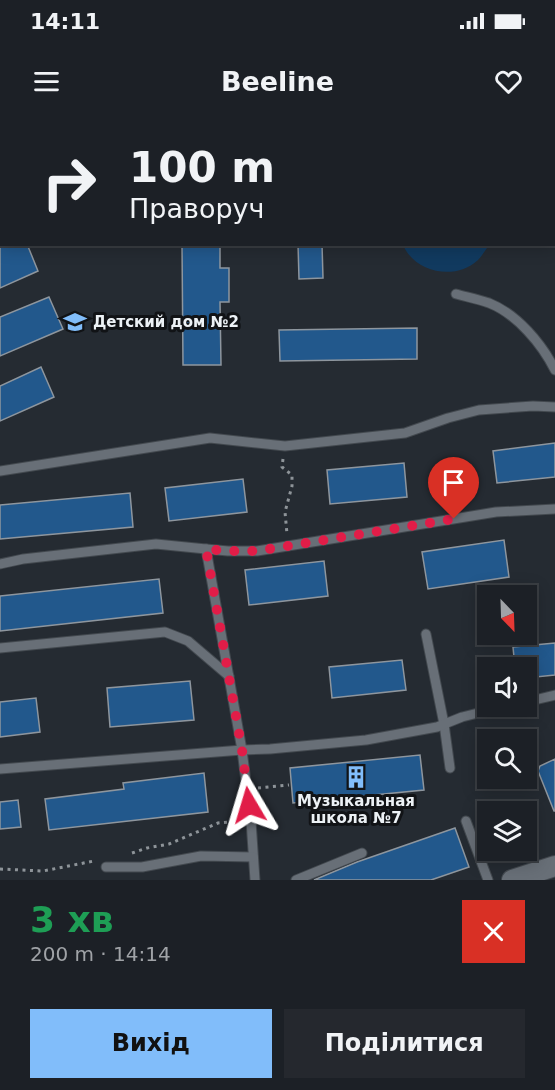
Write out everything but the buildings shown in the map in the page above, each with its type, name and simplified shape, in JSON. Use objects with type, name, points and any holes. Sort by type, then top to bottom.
[{"type":"street","points":[[512,880],[555,866]]},
{"type":"lane","points":[[456,294],[490,303],[521,323],[547,354],[555,370]]},
{"type":"lane","points":[[0,471],[210,438],[285,446],[405,433],[479,410],[533,406],[555,407]]},
{"type":"lane","points":[[0,564],[23,559],[156,544],[228,551],[257,551],[496,512],[555,509]]},
{"type":"lane","points":[[206,549],[242,750],[251,821],[255,880]]},
{"type":"lane","points":[[0,648],[165,632],[188,641],[229,676]]},
{"type":"lane","points":[[426,634],[444,724],[450,768]]},
{"type":"lane","points":[[537,699],[555,695]]},
{"type":"lane","points":[[0,769],[366,740],[437,727],[477,713]]},
{"type":"lane","points":[[466,821],[488,880]]},
{"type":"lane","points":[[296,880],[362,853]]},
{"type":"lane","points":[[106,867],[142,867],[201,856],[253,857]]},
{"type":"path","points":[[285,446],[282,467],[292,475],[292,486],[285,512],[286,538]]},
{"type":"path","points":[[247,789],[289,785]]},
{"type":"path","points":[[129,854],[169,844],[218,823],[251,821]]},
{"type":"path","points":[[0,869],[44,871],[98,861]]},
{"type":"shaded area","points":[[404,246],[488,246],[478,260],[469,267],[448,272],[426,268],[409,255]]},
{"type":"place","name":"Детский дом №2","points":[[75,322]]},
{"type":"place","name":"Музыкальная школа №7","points":[[356,777]]},
{"type":"route","points":[[249,805],[242,750],[206,549],[257,551],[454,519]]}]
